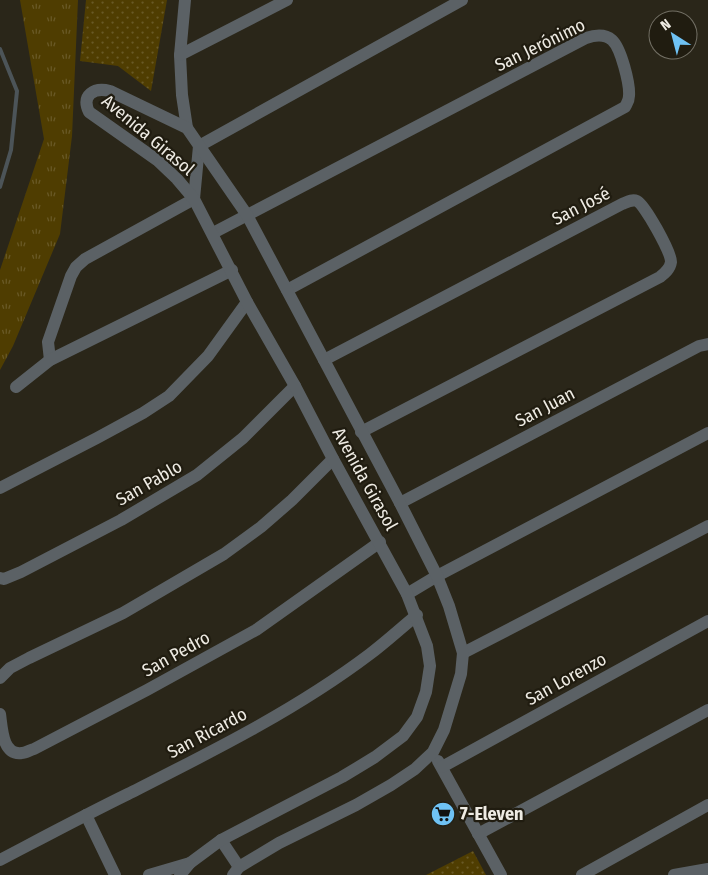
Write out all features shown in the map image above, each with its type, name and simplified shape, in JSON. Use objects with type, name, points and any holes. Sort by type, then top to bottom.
[{"type":"street","points":[[185,0],[180,55],[182,95],[187,128]]},
{"type":"street","points":[[180,55],[287,0]]},
{"type":"street","points":[[50,360],[48,342],[68,284],[76,267],[85,259],[194,199],[199,146],[462,0]]},
{"type":"street","name":"San Jerónimo","points":[[214,234],[586,38],[603,35],[611,39],[617,46],[628,86],[628,101],[625,107],[287,290]]},
{"type":"street","name":"Avenida Girasol","points":[[180,875],[190,863],[220,840],[342,777],[375,757],[402,736],[416,717],[426,692],[430,666],[427,646],[407,594],[295,386],[247,302],[214,234],[194,199],[177,179],[156,160],[89,112],[86,105],[87,99],[92,92],[100,89],[110,91],[187,128],[247,215],[437,576],[449,606],[463,653],[461,674],[454,703],[433,752],[415,769],[392,785],[279,843],[236,871]]},
{"type":"street","name":"San José","points":[[324,360],[622,204],[632,200],[639,202],[647,211],[671,261],[668,270],[660,277],[361,432]]},
{"type":"street","points":[[16,387],[50,360],[232,270]]},
{"type":"street","points":[[0,488],[105,434],[169,396],[208,356],[247,302]]},
{"type":"street","name":"San Juan","points":[[400,503],[699,346],[708,344]]},
{"type":"street","name":"San Pablo","points":[[0,578],[4,579],[21,572],[120,520],[198,475],[243,438],[295,386]]},
{"type":"street","points":[[407,594],[437,576],[708,434]]},
{"type":"street","points":[[0,678],[10,668],[123,613],[224,554],[261,527],[292,500],[333,459]]},
{"type":"street","points":[[463,653],[708,526]]},
{"type":"street","name":"San Pedro","points":[[0,714],[5,743],[11,749],[22,753],[34,749],[256,630],[380,542]]},
{"type":"street","name":"San Ricardo","points":[[0,860],[207,754],[316,691],[371,654],[416,615]]},
{"type":"street","name":"San Lorenzo","points":[[442,767],[708,621]]},
{"type":"street","points":[[478,834],[708,710]]},
{"type":"street","points":[[433,752],[501,875]]},
{"type":"street","points":[[582,875],[708,806]]},
{"type":"street","points":[[86,815],[114,875]]},
{"type":"street","points":[[220,840],[236,871]]},
{"type":"street","points":[[149,875],[190,863]]},
{"type":"street","points":[[674,875],[708,869]]},
{"type":"green space","points":[[20,0],[78,0],[72,136],[60,234],[13,346],[0,370],[0,270],[44,139]]},
{"type":"green space","points":[[86,0],[167,0],[151,91],[118,66],[80,61]]},
{"type":"green space","points":[[473,851],[486,875],[426,875]]},
{"type":"waterway","points":[[0,49],[17,91],[11,150],[0,187]]},
{"type":"place","name":"7-Eleven","points":[[443,814]]}]
